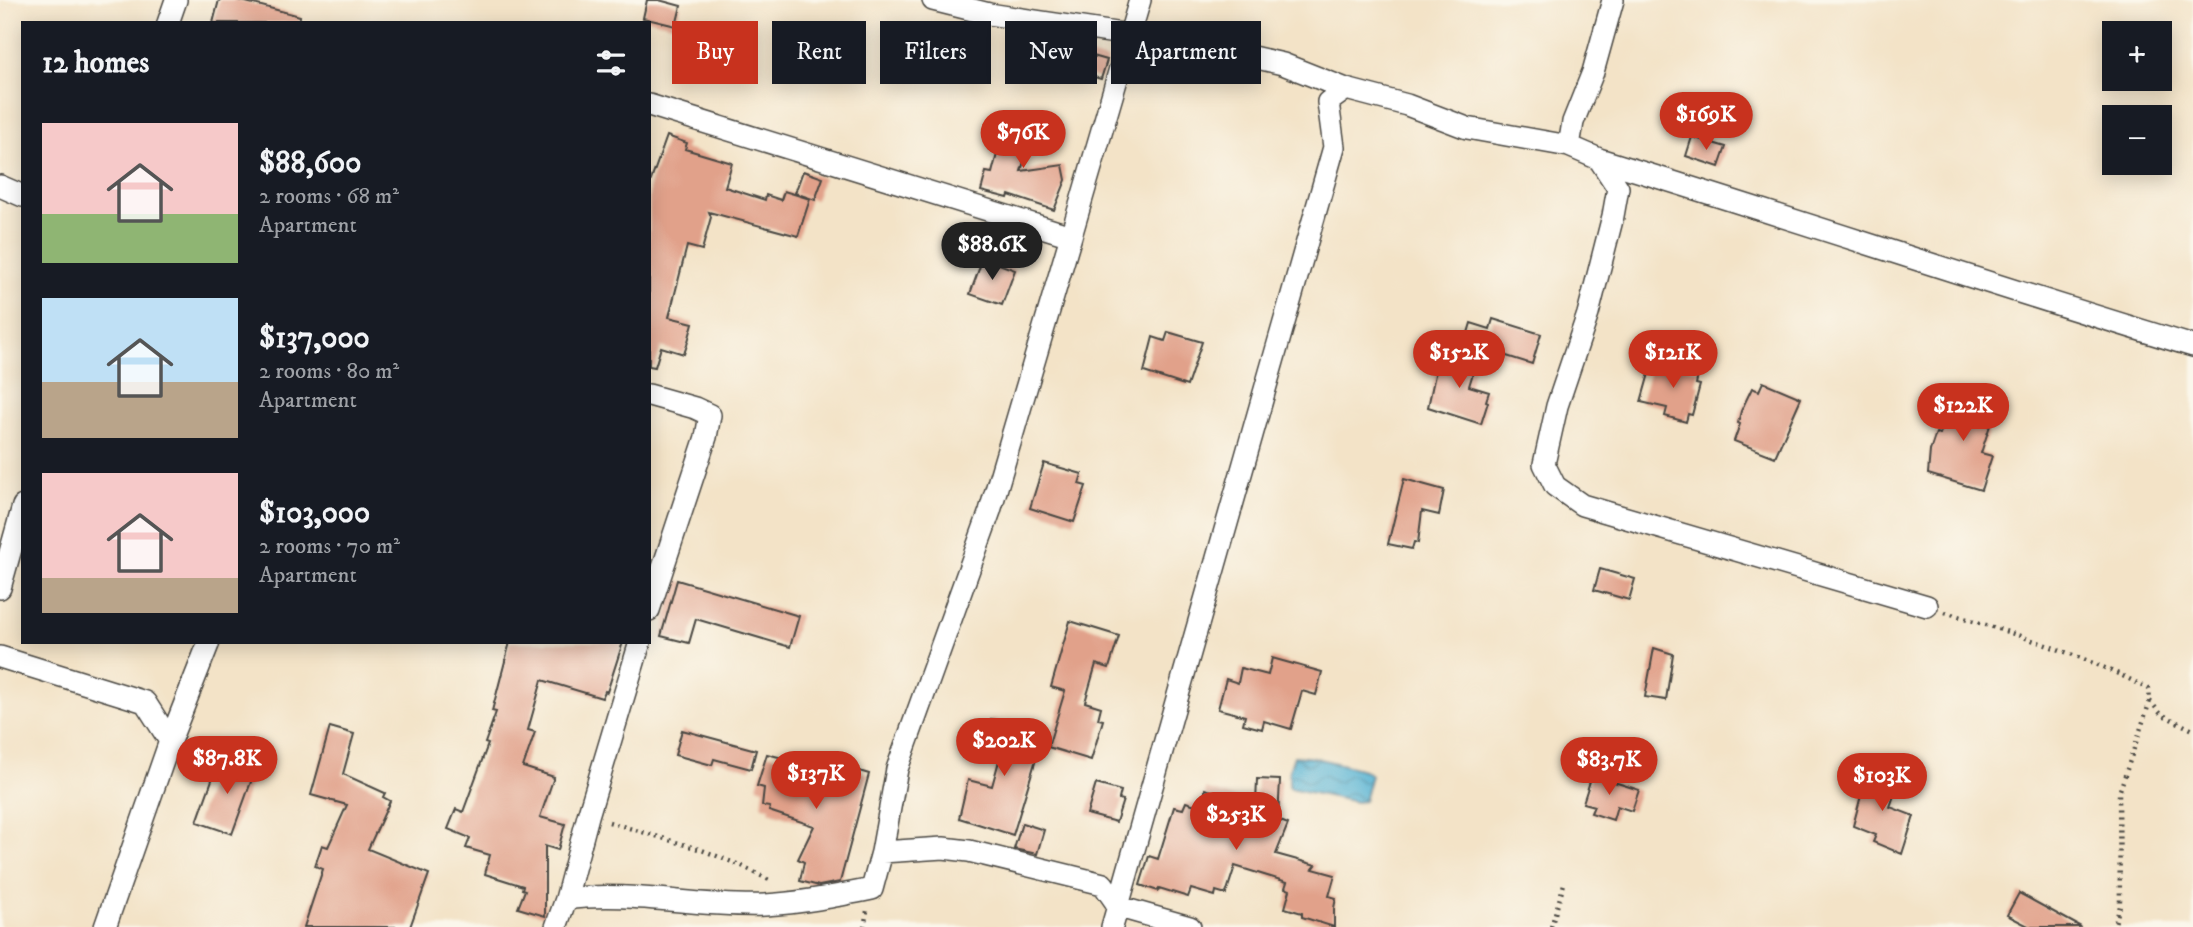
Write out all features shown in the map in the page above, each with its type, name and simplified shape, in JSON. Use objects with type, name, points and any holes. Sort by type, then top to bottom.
[{"type":"street","points":[[169,21],[176,0]]},
{"type":"street","points":[[933,0],[989,14],[1111,33]]},
{"type":"street","points":[[1134,21],[1140,0]]},
{"type":"street","points":[[1569,146],[1573,122],[1592,72],[1612,0]]},
{"type":"street","points":[[1261,60],[1283,65],[1346,89],[1407,105],[1467,128],[1569,146],[1599,159],[1792,218],[2001,288],[2193,346]]},
{"type":"street","points":[[566,899],[597,895],[764,905],[821,899],[872,889],[882,852],[897,769],[990,511],[1115,84]]},
{"type":"street","points":[[1115,917],[1334,147],[1328,102],[1346,89]]},
{"type":"street","points":[[651,106],[1071,236]]},
{"type":"street","points":[[1599,159],[1618,188],[1588,314],[1548,441],[1544,464],[1555,486],[1582,505],[1927,606]]},
{"type":"street","points":[[0,186],[21,196]]},
{"type":"street","points":[[651,396],[710,415],[706,437],[651,604]]},
{"type":"street","points":[[0,588],[21,513]]},
{"type":"street","points":[[105,927],[170,741],[208,644]]},
{"type":"street","points":[[556,927],[639,644]]},
{"type":"street","points":[[0,657],[145,702],[170,741]]},
{"type":"street","points":[[882,852],[943,848],[969,851],[1103,884],[1115,917]]},
{"type":"street","points":[[1115,917],[1191,927]]},
{"type":"path","points":[[1927,606],[2047,644],[2107,667],[2149,690],[2150,701],[2119,793],[2120,906],[2114,927]]},
{"type":"path","points":[[2150,701],[2161,714],[2193,730]]},
{"type":"path","points":[[588,816],[702,850],[782,885]]},
{"type":"path","points":[[1550,927],[1564,884]]},
{"type":"water","points":[[1294,756],[1316,758],[1364,770],[1371,775],[1364,801],[1356,802],[1289,788],[1289,771]]},
{"type":"building","points":[[219,0],[238,0],[300,16],[299,21],[214,21]]},
{"type":"building","points":[[647,0],[681,6],[677,21],[672,21],[672,25],[643,18]]},
{"type":"building","points":[[1097,57],[1107,60],[1101,79],[1097,78]]},
{"type":"building","points":[[1007,116],[1036,124],[1021,171],[1063,165],[1066,180],[1054,210],[1009,195],[1008,198],[981,191],[986,172],[992,173]]},
{"type":"building","points":[[667,136],[687,143],[685,149],[732,163],[725,187],[765,200],[766,195],[781,200],[784,191],[810,199],[798,236],[709,212],[711,217],[702,250],[687,246],[669,317],[693,323],[684,354],[661,347],[655,367],[651,366],[651,180]]},
{"type":"building","points":[[1692,137],[1726,147],[1719,167],[1686,156]]},
{"type":"building","points":[[803,171],[823,178],[815,200],[795,193]]},
{"type":"building","points":[[983,258],[1015,270],[1002,305],[970,294]]},
{"type":"building","points":[[1493,319],[1541,334],[1532,364],[1465,343],[1471,323],[1490,329]]},
{"type":"building","points":[[1168,332],[1202,342],[1187,386],[1144,372],[1153,337],[1165,341]]},
{"type":"building","points":[[1449,353],[1478,357],[1469,386],[1489,392],[1481,424],[1428,407],[1436,370],[1446,372]]},
{"type":"building","points":[[1659,361],[1699,371],[1696,384],[1700,385],[1692,415],[1688,414],[1686,422],[1665,416],[1667,408],[1641,402],[1650,370],[1656,372]]},
{"type":"building","points":[[1763,382],[1801,398],[1775,457],[1734,441],[1741,411],[1752,388],[1759,391]]},
{"type":"building","points":[[1953,393],[1996,407],[1981,453],[1992,456],[1981,490],[1928,474],[1930,451],[1936,433],[1940,434]]},
{"type":"building","points":[[1044,463],[1082,474],[1079,484],[1086,486],[1074,522],[1030,508]]},
{"type":"building","points":[[1404,479],[1444,490],[1439,515],[1422,511],[1418,543],[1414,542],[1412,549],[1388,544]]},
{"type":"building","points":[[1600,569],[1635,579],[1629,600],[1594,590]]},
{"type":"building","points":[[677,580],[799,616],[790,647],[696,619],[689,643],[661,636]]},
{"type":"building","points":[[1070,621],[1119,636],[1109,668],[1096,664],[1085,702],[1101,707],[1098,719],[1103,720],[1091,760],[1048,747],[1065,691],[1051,687]]},
{"type":"building","points":[[509,644],[622,644],[607,692],[605,691],[602,698],[542,680],[528,730],[535,732],[523,767],[554,777],[540,817],[565,824],[558,850],[545,846],[545,916],[518,908],[525,890],[522,889],[523,886],[485,874],[490,855],[466,848],[470,838],[448,829],[456,809],[463,812],[488,744],[485,743],[496,712],[492,711]]},
{"type":"building","points":[[1654,648],[1673,654],[1666,700],[1645,697]]},
{"type":"building","points":[[1272,658],[1322,672],[1316,695],[1302,691],[1291,729],[1264,721],[1262,729],[1243,724],[1245,716],[1218,709],[1226,679],[1238,683],[1241,668],[1268,675]]},
{"type":"building","points":[[991,719],[1044,733],[1013,835],[959,818],[968,780],[992,786],[1002,750],[983,745]]},
{"type":"building","points":[[330,727],[354,734],[343,774],[385,793],[383,797],[390,801],[368,849],[429,874],[410,927],[304,927],[323,869],[315,866],[322,845],[328,847],[347,805],[311,795]]},
{"type":"building","points":[[682,730],[756,750],[751,769],[714,759],[712,765],[675,755]]},
{"type":"building","points":[[767,754],[841,773],[843,766],[869,774],[840,882],[819,886],[800,881],[804,862],[798,859],[814,826],[769,811],[770,807],[762,806],[764,788],[757,786]]},
{"type":"building","points":[[228,758],[256,768],[232,834],[197,822],[218,763],[226,766]]},
{"type":"building","points":[[1865,770],[1899,781],[1890,807],[1914,816],[1902,854],[1873,842],[1876,835],[1853,826],[1863,788],[1859,787]]},
{"type":"building","points":[[1592,775],[1639,790],[1632,811],[1617,806],[1613,820],[1591,813],[1594,806],[1583,803]]},
{"type":"building","points":[[1257,779],[1280,780],[1278,820],[1288,824],[1276,854],[1316,865],[1313,869],[1335,875],[1329,896],[1336,898],[1334,927],[1302,917],[1302,913],[1285,908],[1290,890],[1285,888],[1287,882],[1235,866],[1226,894],[1216,891],[1215,896],[1191,889],[1188,897],[1140,885],[1149,856],[1158,859],[1174,807],[1183,809],[1186,802],[1205,808],[1205,789],[1256,804]]},
{"type":"building","points":[[1096,784],[1121,791],[1119,799],[1123,800],[1116,822],[1087,814]]},
{"type":"building","points":[[1022,823],[1044,830],[1037,854],[1014,849]]},
{"type":"building","points":[[2019,893],[2081,927],[2030,927],[2007,915]]}]
